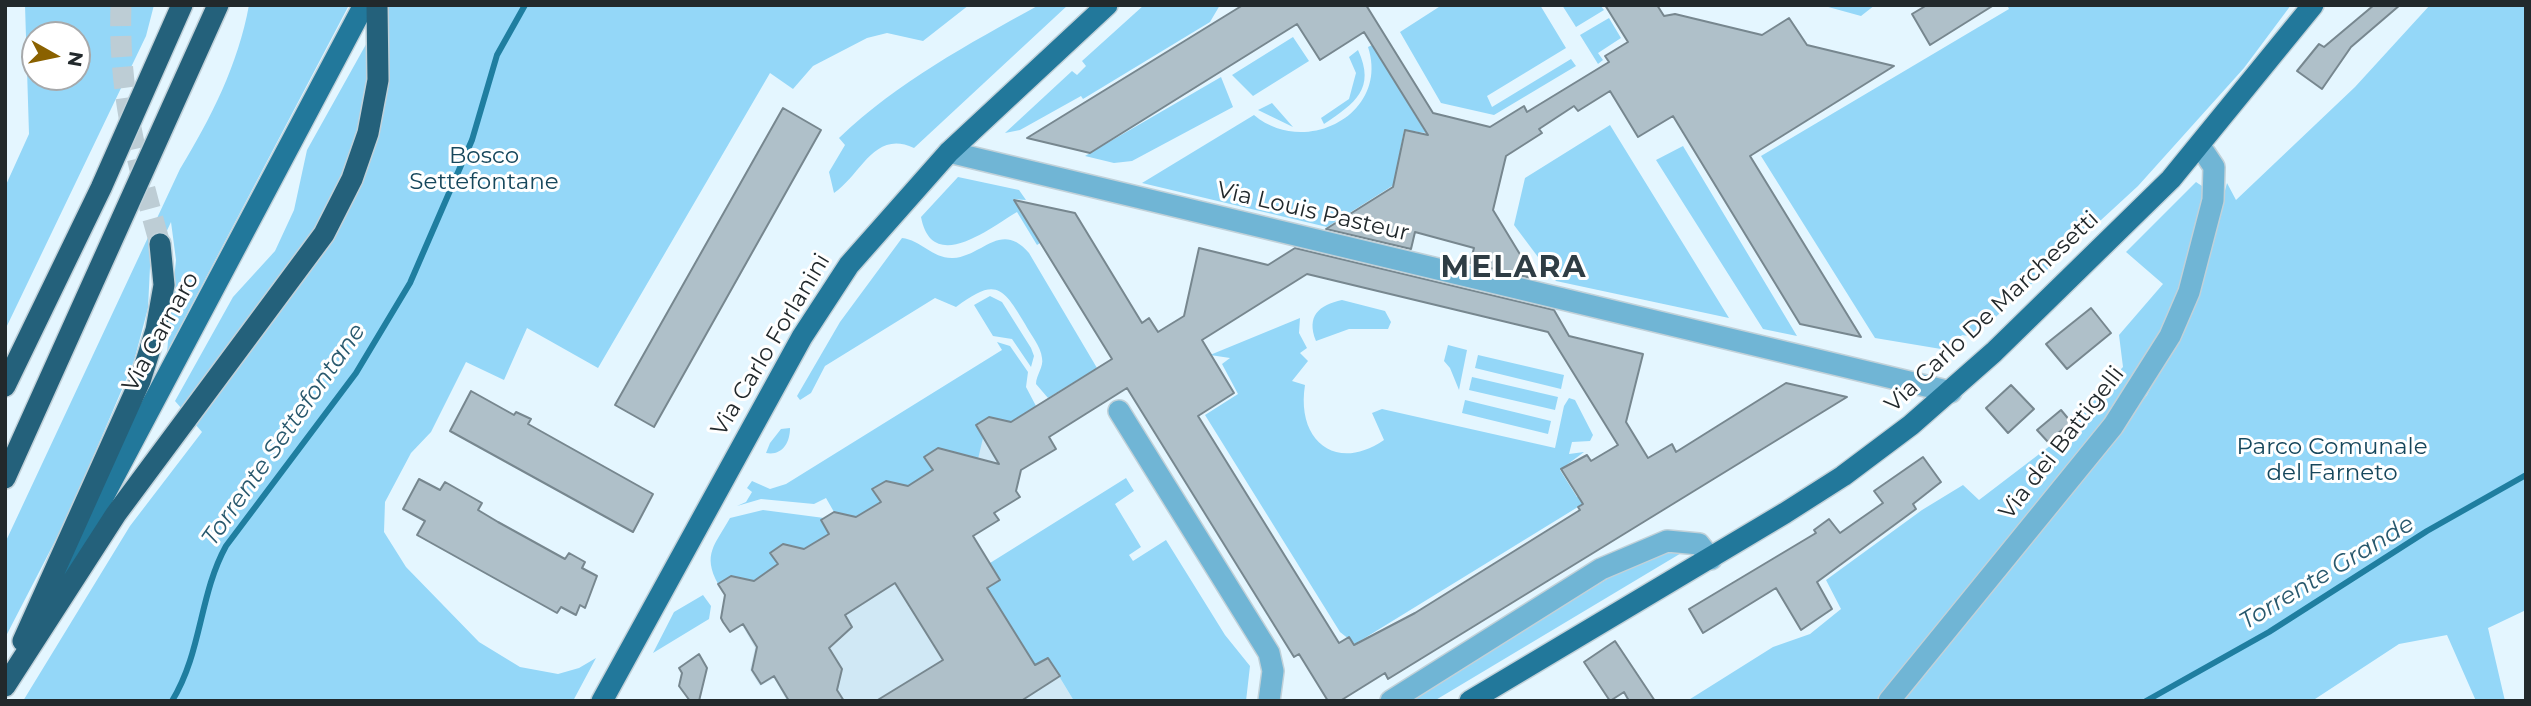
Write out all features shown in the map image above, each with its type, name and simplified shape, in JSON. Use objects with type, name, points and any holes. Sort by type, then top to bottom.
[{"type":"highway","points":[[5,386],[101,188],[182,5]]},
{"type":"highway","points":[[5,478],[218,5]]},
{"type":"highway","points":[[5,684],[116,514],[324,234],[352,179],[369,133],[378,80],[377,5]]},
{"type":"highway","points":[[5,684],[140,381],[156,330],[164,285],[160,244]]},
{"type":"main road","name":"Via Carnaro","points":[[5,684],[364,5]]},
{"type":"main road","name":"Via Carlo Forlanini","points":[[602,701],[748,432],[827,297],[894,211],[949,152],[1107,5]]},
{"type":"main road","name":"Via Carlo De Marchesetti","points":[[1470,701],[1712,559],[1843,476],[1951,392],[2171,179],[2313,5]]},
{"type":"street","name":"Via dei Battigelli","points":[[1889,701],[2105,436],[2138,391],[2164,346],[2189,292],[2213,200],[2214,167],[2200,146]]},
{"type":"street","name":"Via Louis Pasteur","points":[[949,152],[1951,392]]},
{"type":"street","points":[[1119,411],[1269,653],[1273,671],[1269,701]]},
{"type":"street","points":[[1391,701],[1601,569],[1667,541],[1699,544],[1712,559]]},
{"type":"shaded area","points":[[1035,407],[1056,449],[1021,470],[1016,491],[1020,497],[995,512],[999,520],[973,536],[1000,580],[988,589],[1035,665],[1048,658],[1074,701],[787,701],[774,678],[760,686],[750,670],[755,648],[742,625],[730,632],[721,618],[725,595],[718,584],[731,576],[754,581],[778,565],[770,553],[783,544],[804,549],[829,533],[821,521],[824,518],[880,502],[872,489],[886,481],[908,486],[932,470],[924,457],[989,417]]},
{"type":"green space","points":[[25,5],[154,5],[146,36],[5,330],[5,187],[29,134],[28,91],[91,91],[91,21],[25,21]]},
{"type":"green space","points":[[249,5],[349,5],[167,352],[176,260],[171,222],[150,267],[148,308],[134,361],[68,516],[5,638],[5,543],[180,169],[222,90],[238,49]]},
{"type":"green space","name":"Bosco Settefontane","points":[[388,5],[969,5],[923,41],[887,33],[867,38],[813,66],[793,89],[770,73],[598,368],[527,328],[504,380],[466,362],[431,432],[411,453],[385,502],[384,532],[406,567],[479,642],[520,667],[558,674],[579,668],[596,658],[573,701],[23,701],[130,526],[202,432],[175,401],[233,297],[275,251],[294,210],[307,150]]},
{"type":"green space","points":[[1039,5],[1068,5],[914,148],[888,144],[878,149],[834,193],[829,172],[845,145],[839,138],[910,81]]},
{"type":"green space","points":[[1144,5],[1220,5],[1210,22],[1083,99],[1081,96],[1020,130],[1005,133],[1072,71],[1077,75],[1086,66],[1082,61]]},
{"type":"green space","points":[[1442,5],[1540,5],[1566,48],[1487,96],[1492,107],[1571,59],[1576,66],[1494,115],[1441,103],[1400,32]]},
{"type":"green space","points":[[1562,5],[1600,5],[1604,10],[1576,27]]},
{"type":"green space","points":[[1821,5],[1875,5],[1861,16]]},
{"type":"green space","points":[[2007,5],[2291,5],[2244,68],[2138,186],[1974,337],[1962,335],[1947,350],[1875,338],[1761,156],[2009,9]]},
{"type":"green space","name":"Parco Comunale del Farneto","points":[[2430,5],[2526,5],[2526,610],[2488,628],[2505,701],[2476,701],[2447,635],[2399,644],[2312,701],[1901,701],[2008,573],[2147,395],[2196,301],[2227,183],[2236,200],[2355,87]]},
{"type":"green space","points":[[1609,18],[1621,38],[1598,53],[1603,60],[1598,64],[1580,35]]},
{"type":"green space","points":[[1293,37],[1309,61],[1253,96],[1232,75]]},
{"type":"green space","points":[[1372,45],[1426,133],[1404,130],[1397,167],[1416,171],[1327,227],[1142,183],[1254,115],[1274,127],[1296,132],[1318,130],[1338,122],[1355,109],[1367,92],[1372,71],[1368,47]]},
{"type":"green space","points":[[1358,50],[1365,75],[1359,94],[1345,109],[1324,124],[1321,118],[1349,99],[1356,73],[1349,57]]},
{"type":"green space","points":[[1221,77],[1233,107],[1132,161],[1114,163],[1085,156]]},
{"type":"green space","points":[[1272,103],[1293,127],[1258,110]]},
{"type":"green space","points":[[1610,125],[1729,318],[1556,281],[1514,225],[1525,178]]},
{"type":"green space","points":[[1683,146],[1797,336],[1763,329],[1656,160]]},
{"type":"green space","points":[[958,177],[1019,190],[1026,200],[1013,199],[1040,243],[1037,245],[1017,212],[963,242],[949,245],[937,243],[927,234],[921,217]]},
{"type":"green space","points":[[2196,182],[2205,188],[2175,308],[2136,379],[2084,449],[1876,701],[1687,701],[1773,647],[1810,634],[1841,609],[1826,580],[1922,510],[1963,485],[1979,500],[2076,426],[2080,411],[2123,367],[2119,335],[2163,284],[2126,252]]},
{"type":"green space","points":[[902,238],[946,258],[964,256],[1001,240],[1019,244],[1029,253],[1097,368],[1048,398],[1036,384],[1042,361],[1038,345],[1010,301],[996,290],[989,289],[956,307],[935,298],[825,366],[811,393],[800,400],[797,396],[840,322]]},
{"type":"green space","points":[[990,296],[1002,302],[1031,348],[1034,356],[1031,367],[1012,339],[993,336],[974,305]]},
{"type":"green space","points":[[1342,300],[1385,311],[1391,322],[1388,329],[1349,329],[1316,341],[1313,325],[1317,313],[1327,305]]},
{"type":"green space","points":[[1300,318],[1299,333],[1307,348],[1300,353],[1308,361],[1292,381],[1305,385],[1307,422],[1313,436],[1323,446],[1336,452],[1350,453],[1384,440],[1372,413],[1382,409],[1555,448],[1564,406],[1569,398],[1575,400],[1593,435],[1590,441],[1572,442],[1569,454],[1584,452],[1560,470],[1577,497],[1581,496],[1586,502],[1355,644],[1340,632],[1205,415],[1238,394],[1222,364],[1230,358],[1210,355]]},
{"type":"green space","points":[[997,342],[1010,346],[1028,372],[1026,387],[1036,406],[1011,422],[989,417],[976,425],[983,438],[978,459],[924,457],[933,470],[908,486],[886,481],[873,488],[881,502],[856,517],[834,512],[826,498],[814,504],[761,499],[737,506],[746,502],[752,492],[747,488],[752,481],[770,489],[786,484],[1002,350]]},
{"type":"green space","points":[[1448,345],[1467,350],[1459,390],[1450,368],[1444,361]]},
{"type":"green space","points":[[1478,355],[1564,375],[1561,389],[1475,368]]},
{"type":"green space","points":[[1472,377],[1558,397],[1555,410],[1469,390]]},
{"type":"green space","points":[[1465,400],[1551,421],[1548,434],[1462,413]]},
{"type":"green space","points":[[790,428],[789,439],[784,447],[776,452],[766,453],[781,429]]},
{"type":"green space","points":[[1126,478],[1134,491],[1115,504],[1141,547],[1129,555],[1133,561],[1166,540],[1225,635],[1250,666],[1246,701],[1074,701],[1048,658],[1035,665],[987,588],[1000,580],[990,563]]},
{"type":"green space","points":[[763,510],[824,518],[821,521],[829,534],[804,549],[782,544],[770,553],[778,564],[754,581],[731,576],[718,584],[711,565],[712,550],[730,518]]},
{"type":"green space","points":[[1667,551],[1683,552],[1434,701],[1407,701],[1643,557]]},
{"type":"green space","points":[[703,595],[711,606],[709,619],[653,653],[674,612]]},
{"type":"building","points":[[1243,5],[1366,5],[1433,113],[1490,127],[1524,106],[1527,112],[1609,62],[1605,56],[1628,42],[1605,5],[1657,5],[1664,16],[1675,14],[1762,35],[1789,18],[1807,45],[1894,66],[1750,156],[1861,337],[1800,324],[1673,116],[1638,137],[1610,91],[1578,111],[1574,106],[1539,129],[1542,133],[1506,156],[1493,210],[1535,279],[1470,263],[1474,248],[1415,232],[1411,249],[1326,229],[1393,187],[1405,130],[1428,135],[1364,32],[1320,60],[1297,24],[1090,153],[1027,138]]},
{"type":"building","points":[[1927,5],[1994,5],[1930,45],[1912,14]]},
{"type":"building","points":[[2374,5],[2400,5],[2351,47],[2322,89],[2297,71],[2319,44],[2324,47]]},
{"type":"building","points":[[783,108],[821,130],[654,427],[615,405]]},
{"type":"building","points":[[1014,200],[1075,213],[1142,323],[1149,318],[1158,332],[1184,316],[1199,248],[1268,265],[1295,248],[1554,310],[1569,336],[1643,354],[1626,422],[1648,458],[1672,444],[1676,452],[1786,383],[1847,397],[1388,679],[1385,673],[1340,701],[1328,701],[1299,654],[1294,657],[1127,388],[1049,437],[1056,449],[1021,470],[1016,491],[1020,497],[994,513],[999,520],[973,536],[1000,580],[987,588],[1035,665],[1048,658],[1060,676],[1021,701],[876,701],[943,660],[895,583],[845,615],[852,627],[829,648],[842,669],[837,690],[844,701],[789,701],[774,676],[761,684],[752,670],[757,647],[743,624],[730,632],[723,622],[721,618],[725,595],[718,584],[731,576],[754,581],[778,564],[770,553],[783,544],[804,549],[829,534],[821,520],[834,512],[856,517],[881,502],[872,489],[886,481],[908,486],[933,470],[924,457],[938,448],[999,464],[976,425],[989,417],[1011,422],[1112,359]],"holes":[[[1307,274],[1548,332],[1618,445],[1591,461],[1587,455],[1561,469],[1583,504],[1578,507],[1580,510],[1415,613],[1354,645],[1349,637],[1339,643],[1198,416],[1234,393],[1202,340]]]},
{"type":"building","points":[[2091,308],[2111,333],[2067,369],[2046,344]]},
{"type":"building","points":[[2011,385],[2034,409],[2008,433],[1986,408]]},
{"type":"building","points":[[471,391],[514,415],[516,412],[531,419],[528,424],[653,494],[633,532],[450,431]]},
{"type":"building","points":[[2061,410],[2071,422],[2048,442],[2037,430]]},
{"type":"building","points":[[1923,457],[1941,482],[1913,504],[1916,509],[1817,582],[1832,609],[1801,630],[1776,588],[1703,633],[1689,609],[1816,533],[1814,530],[1829,519],[1840,533],[1883,503],[1874,491]]},
{"type":"building","points":[[419,479],[440,490],[445,482],[482,503],[478,510],[498,522],[565,559],[569,553],[585,562],[582,568],[597,576],[585,608],[580,605],[576,615],[561,607],[557,613],[417,535],[425,521],[403,509]]},
{"type":"building","points":[[1615,641],[1655,701],[1629,701],[1624,692],[1610,701],[1584,662]]},
{"type":"building","points":[[699,654],[707,668],[699,701],[690,701],[679,686],[682,673],[679,668]]},
{"type":"waterway","name":"Torrente Settefontane","points":[[172,701],[189,663],[210,584],[226,546],[356,373],[410,283],[472,140],[497,55],[525,5]]},
{"type":"waterway","name":"Torrente Grande","points":[[2146,701],[2269,632],[2427,531],[2526,475]]},
{"type":"tunnel","points":[[121,5],[126,97],[137,155],[160,244]]},
{"type":"district","name":"MELARA","points":[[1514,268]]}]
